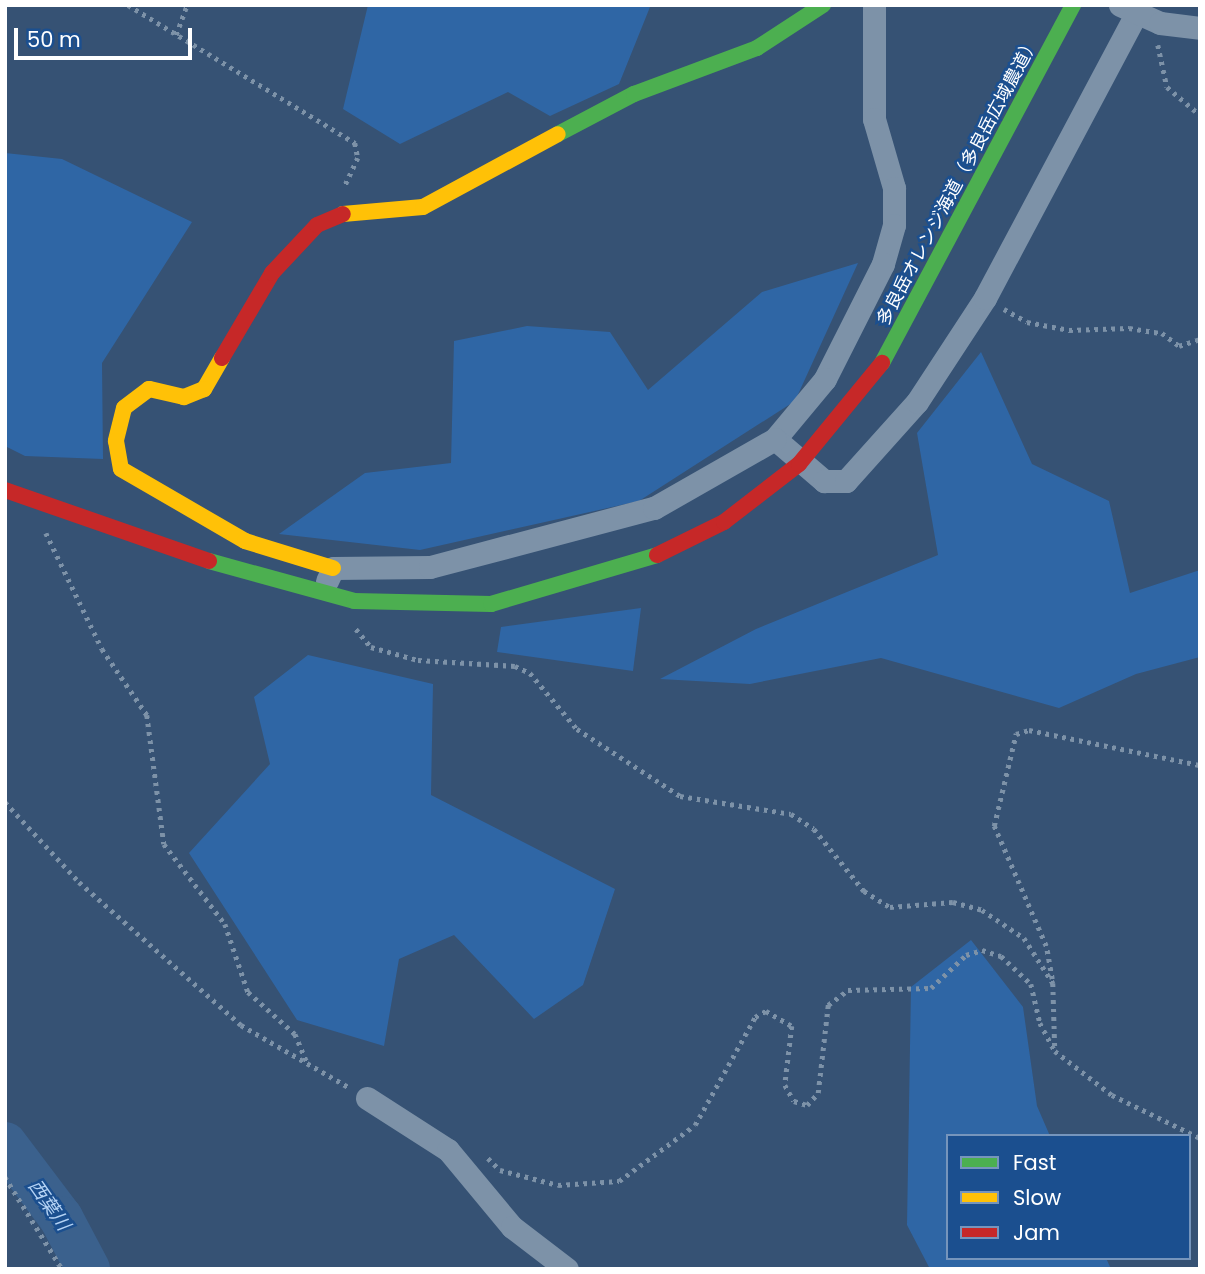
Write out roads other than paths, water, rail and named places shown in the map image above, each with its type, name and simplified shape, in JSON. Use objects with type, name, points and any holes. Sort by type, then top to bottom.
[{"type":"street","points":[[823,5],[757,48],[634,94],[423,208],[337,215],[317,225],[272,274],[204,390],[184,397],[149,389],[136,393],[124,408],[116,441],[121,469],[194,516],[245,541],[333,568],[430,567],[654,508],[775,439],[825,379],[883,264],[894,225],[894,188],[874,119],[874,5]]},
{"type":"street","name":"多良岳オレンジ海道（多良岳広域農道）","points":[[12,492],[321,594],[354,601],[491,604],[577,586],[724,522],[799,464],[871,380],[923,295],[1073,5]]},
{"type":"street","points":[[775,439],[799,464],[824,481],[846,481],[918,402],[985,298],[1128,10],[1160,23],[1200,28]]},
{"type":"street","points":[[321,594],[333,568]]},
{"type":"street","points":[[367,1098],[448,1150],[512,1227],[567,1269]]},
{"type":"waterway","name":"西葉川","points":[[5,1144],[61,1218],[88,1269]]}]
